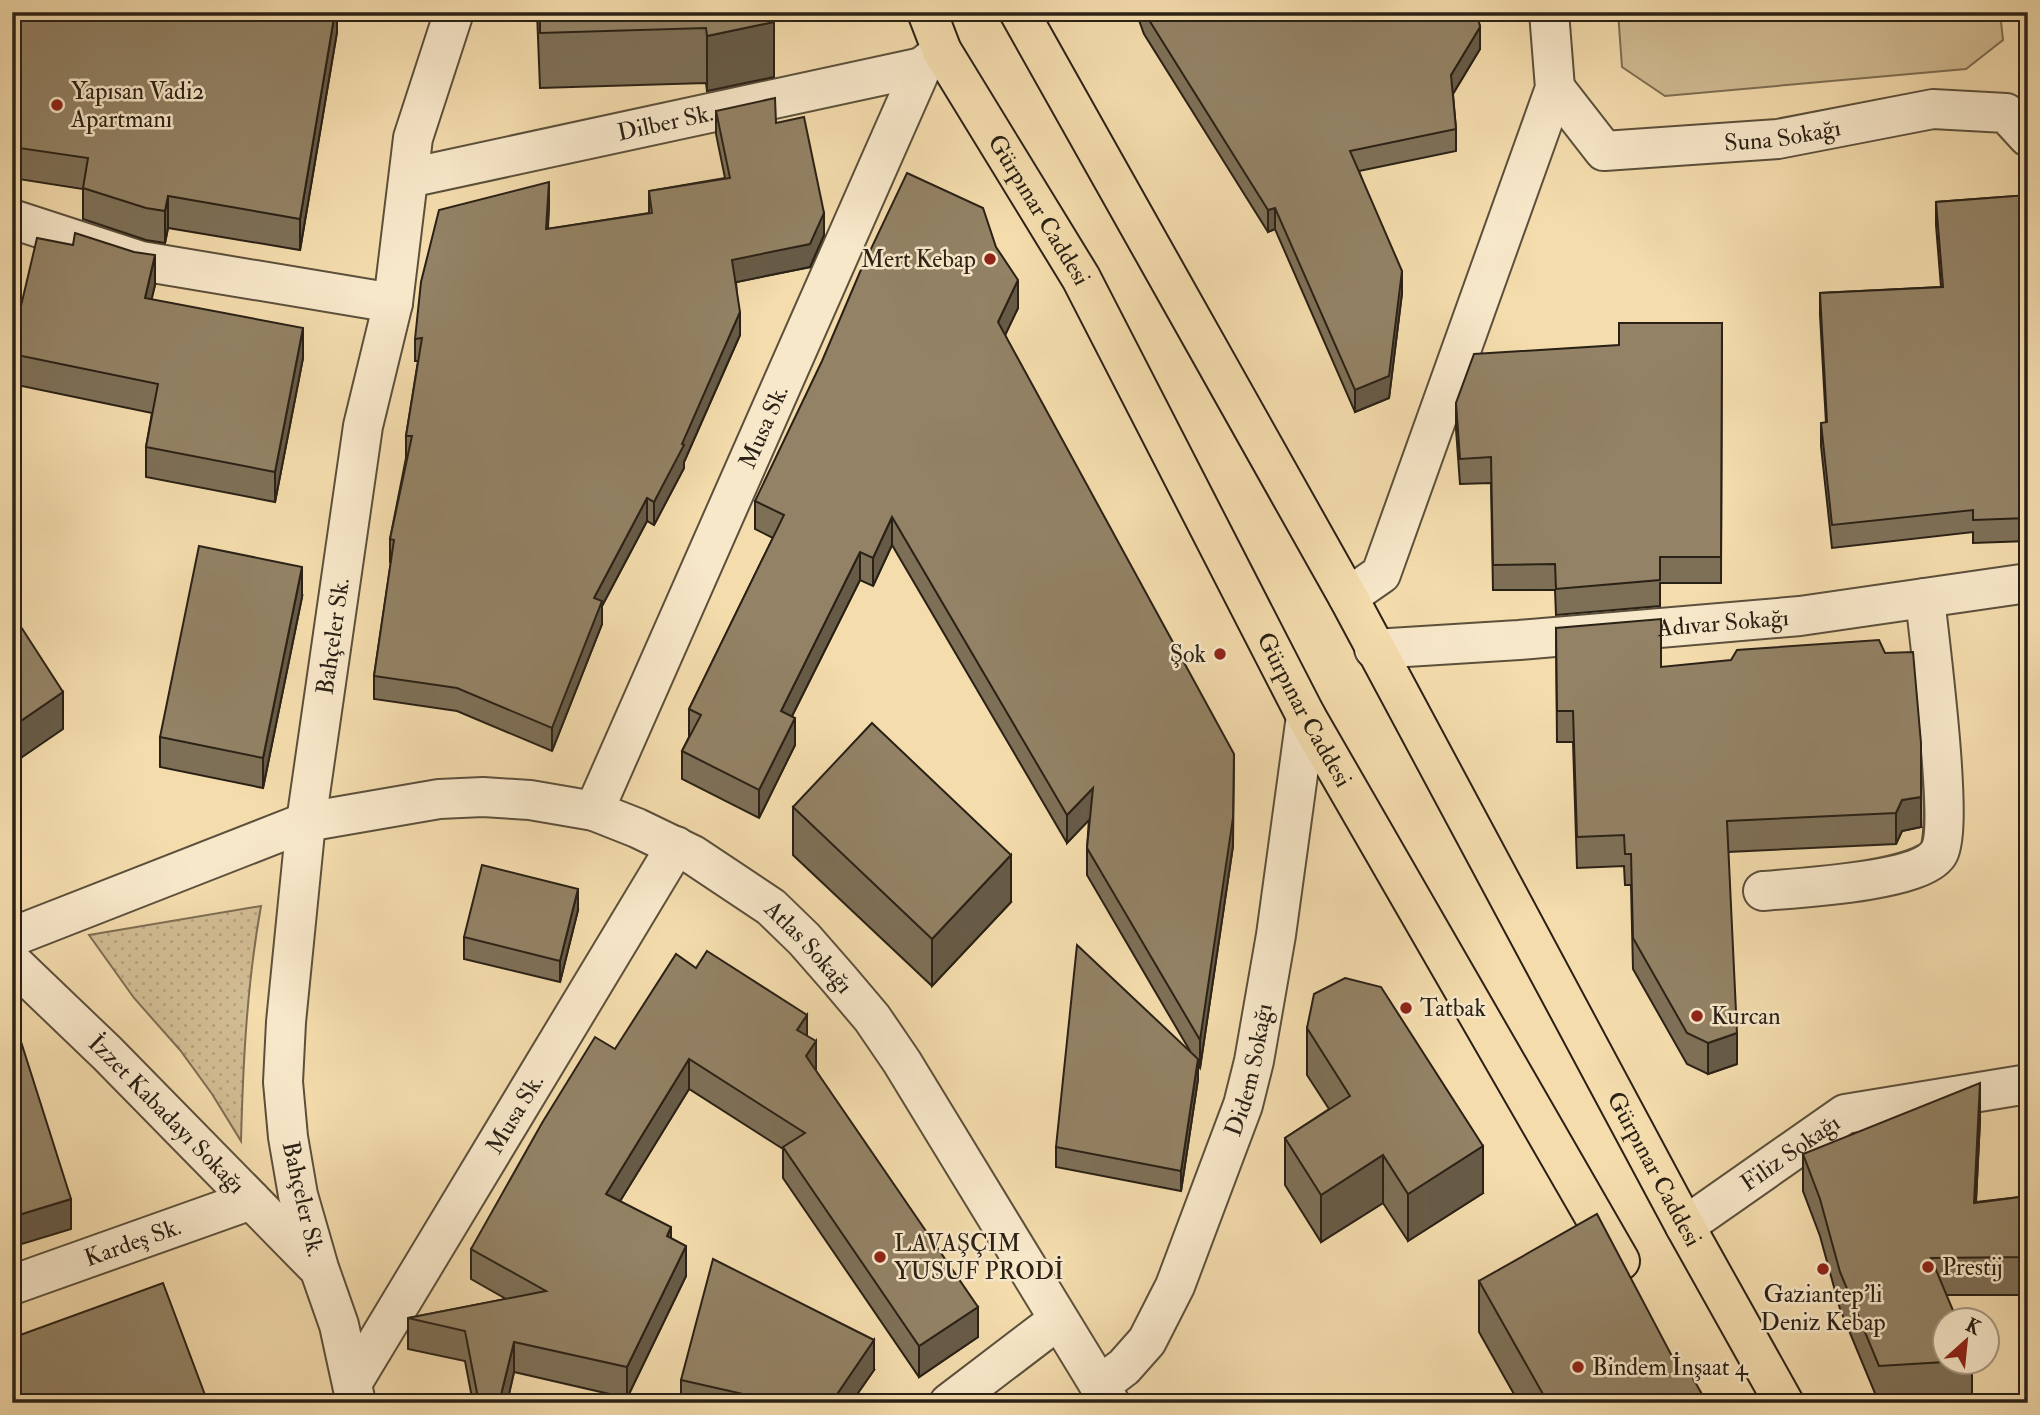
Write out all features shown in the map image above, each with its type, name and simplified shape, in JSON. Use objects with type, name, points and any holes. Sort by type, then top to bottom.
[{"type":"main road","name":"Gürpınar Caddesi","points":[[927,12],[932,59],[1081,278],[1306,716],[1634,1288]]},
{"type":"main road","name":"Gürpınar Caddesi","points":[[1019,12],[1348,597],[1685,1226],[1784,1403]]},
{"type":"street","name":"Bahçeler Sk.","points":[[354,1392],[339,1325],[298,1195],[288,1137],[283,1082],[286,1022],[306,822],[363,426],[393,303],[413,138],[454,12]]},
{"type":"street","points":[[1348,597],[1381,574],[1555,88],[1549,12]]},
{"type":"street","name":"Dilber Sk.","points":[[409,178],[932,59]]},
{"type":"street","name":"Musa Sk.","points":[[594,811],[932,59]]},
{"type":"street","name":"Suna Sokağı","points":[[1555,88],[1604,151],[1779,139],[1933,109],[2006,113],[2028,137]]},
{"type":"street","points":[[12,219],[141,261],[393,303]]},
{"type":"street","name":"Adıvar Sokağı","points":[[1374,649],[1519,640],[1800,616],[2028,583]]},
{"type":"street","points":[[1763,891],[1852,883],[1928,863],[1939,853],[1945,831],[1943,788],[1925,598]]},
{"type":"street","name":"Didem Sokağı","points":[[1105,1395],[1124,1367],[1147,1341],[1175,1286],[1243,1105],[1254,1061],[1276,934],[1306,716]]},
{"type":"street","name":"Atlas Sokağı","points":[[12,937],[306,822],[439,799],[483,797],[530,800],[594,811],[637,828],[693,855],[771,908],[804,939],[872,1018],[902,1062],[1105,1395]]},
{"type":"street","name":"Musa Sk.","points":[[354,1392],[676,846]]},
{"type":"street","name":"İzzet Kabadayı Sokağı","points":[[12,962],[107,1053],[319,1268]]},
{"type":"street","name":"Filiz Sokağı","points":[[1685,1226],[1845,1114],[2028,1084]]},
{"type":"street","name":"Kardeş Sk.","points":[[12,1285],[251,1200]]},
{"type":"street","points":[[949,1403],[1058,1320]]},
{"type":"shaded area","points":[[1618,12],[2000,12],[2003,40],[1966,69],[1665,96],[1622,67]]},
{"type":"shaded area","points":[[261,906],[246,1023],[241,1141],[180,1050],[134,998],[89,935]]},
{"type":"building","points":[[12,12],[335,12],[300,219],[168,196],[165,211],[146,208],[83,188],[88,158],[12,147]]},
{"type":"building","points":[[540,12],[773,12],[774,22],[707,36],[706,28],[540,33]]},
{"type":"building","points":[[1144,12],[1477,12],[1480,27],[1451,75],[1456,129],[1350,151],[1402,271],[1389,376],[1355,390],[1275,208],[1268,210]]},
{"type":"building","points":[[775,98],[776,123],[804,117],[824,213],[810,244],[732,260],[740,312],[682,444],[684,445],[654,502],[647,498],[594,598],[602,601],[552,728],[457,688],[374,676],[394,540],[390,539],[412,436],[406,436],[422,338],[415,339],[421,282],[439,210],[549,182],[546,229],[652,213],[649,191],[730,178],[716,111]]},
{"type":"building","points":[[907,173],[983,208],[996,247],[1018,280],[998,322],[1234,754],[1233,818],[1200,1040],[1087,848],[1093,788],[1067,815],[892,517],[873,558],[860,552],[781,711],[795,718],[759,790],[682,751],[701,715],[689,709],[784,515],[755,501]]},
{"type":"building","points":[[2028,195],[2028,518],[1973,520],[1973,510],[1832,525],[1821,423],[1827,422],[1820,293],[1943,287],[1936,202]]},
{"type":"building","points":[[75,233],[134,252],[155,255],[145,298],[303,328],[275,472],[146,447],[158,384],[12,354],[12,344],[37,238],[73,245]]},
{"type":"building","points":[[1619,323],[1722,323],[1721,557],[1660,557],[1660,580],[1556,589],[1555,564],[1493,565],[1491,457],[1460,459],[1456,403],[1474,354],[1619,345]]},
{"type":"building","points":[[199,546],[302,567],[263,758],[160,737]]},
{"type":"building","points":[[12,613],[63,692],[12,727]]},
{"type":"building","points":[[1661,619],[1661,667],[1731,660],[1737,650],[1879,640],[1885,653],[1913,652],[1921,743],[1921,797],[1902,800],[1896,813],[1727,821],[1737,1033],[1708,1043],[1687,1033],[1633,938],[1631,854],[1625,854],[1624,835],[1577,837],[1573,711],[1557,711],[1556,628]]},
{"type":"building","points":[[872,723],[1011,855],[932,939],[793,807]]},
{"type":"building","points":[[482,865],[578,889],[560,961],[464,937]]},
{"type":"building","points":[[1077,945],[1198,1059],[1181,1171],[1056,1147]]},
{"type":"building","points":[[707,951],[807,1015],[797,1030],[816,1041],[806,1056],[978,1307],[919,1346],[783,1147],[805,1133],[689,1059],[606,1194],[671,1227],[667,1236],[686,1246],[627,1367],[514,1342],[499,1403],[479,1403],[465,1331],[408,1318],[546,1291],[471,1249],[542,1123],[595,1037],[615,1049],[676,954],[696,968]]},
{"type":"building","points":[[1345,978],[1381,987],[1483,1146],[1408,1194],[1383,1155],[1321,1195],[1285,1138],[1350,1096],[1307,1028],[1314,994]]},
{"type":"building","points":[[16,1026],[71,1199],[12,1217],[12,1028]]},
{"type":"building","name":"Prestij","points":[[1980,1083],[1974,1203],[2028,1196],[2028,1257],[1931,1258],[1951,1306],[1932,1306],[1932,1363],[1879,1366],[1840,1272],[1820,1199],[1803,1154]]},
{"type":"building","name":"Bindem İnşaat 4","points":[[1597,1214],[1675,1362],[1682,1370],[1690,1373],[1707,1403],[1548,1403],[1479,1281]]},
{"type":"building","points":[[713,1259],[874,1340],[831,1403],[783,1403],[681,1380]]},
{"type":"building","points":[[163,1283],[208,1403],[12,1403],[12,1338]]},
{"type":"place","name":"Yapısan Vadi2 Apartmanı","points":[[57,105]]},
{"type":"place","name":"Mert Kebap","points":[[990,259]]},
{"type":"place","name":"Şok","points":[[1220,654]]},
{"type":"place","name":"Tatbak","points":[[1406,1008]]},
{"type":"place","name":"Kurcan","points":[[1697,1016]]},
{"type":"place","name":"LAVAŞÇIM YUSUF PRODİ","points":[[880,1257]]},
{"type":"place","name":"Prestij","points":[[1928,1267]]},
{"type":"place","name":"Gaziantep'li Deniz Kebap","points":[[1823,1269]]},
{"type":"place","name":"Bindem İnşaat 4","points":[[1578,1367]]}]
